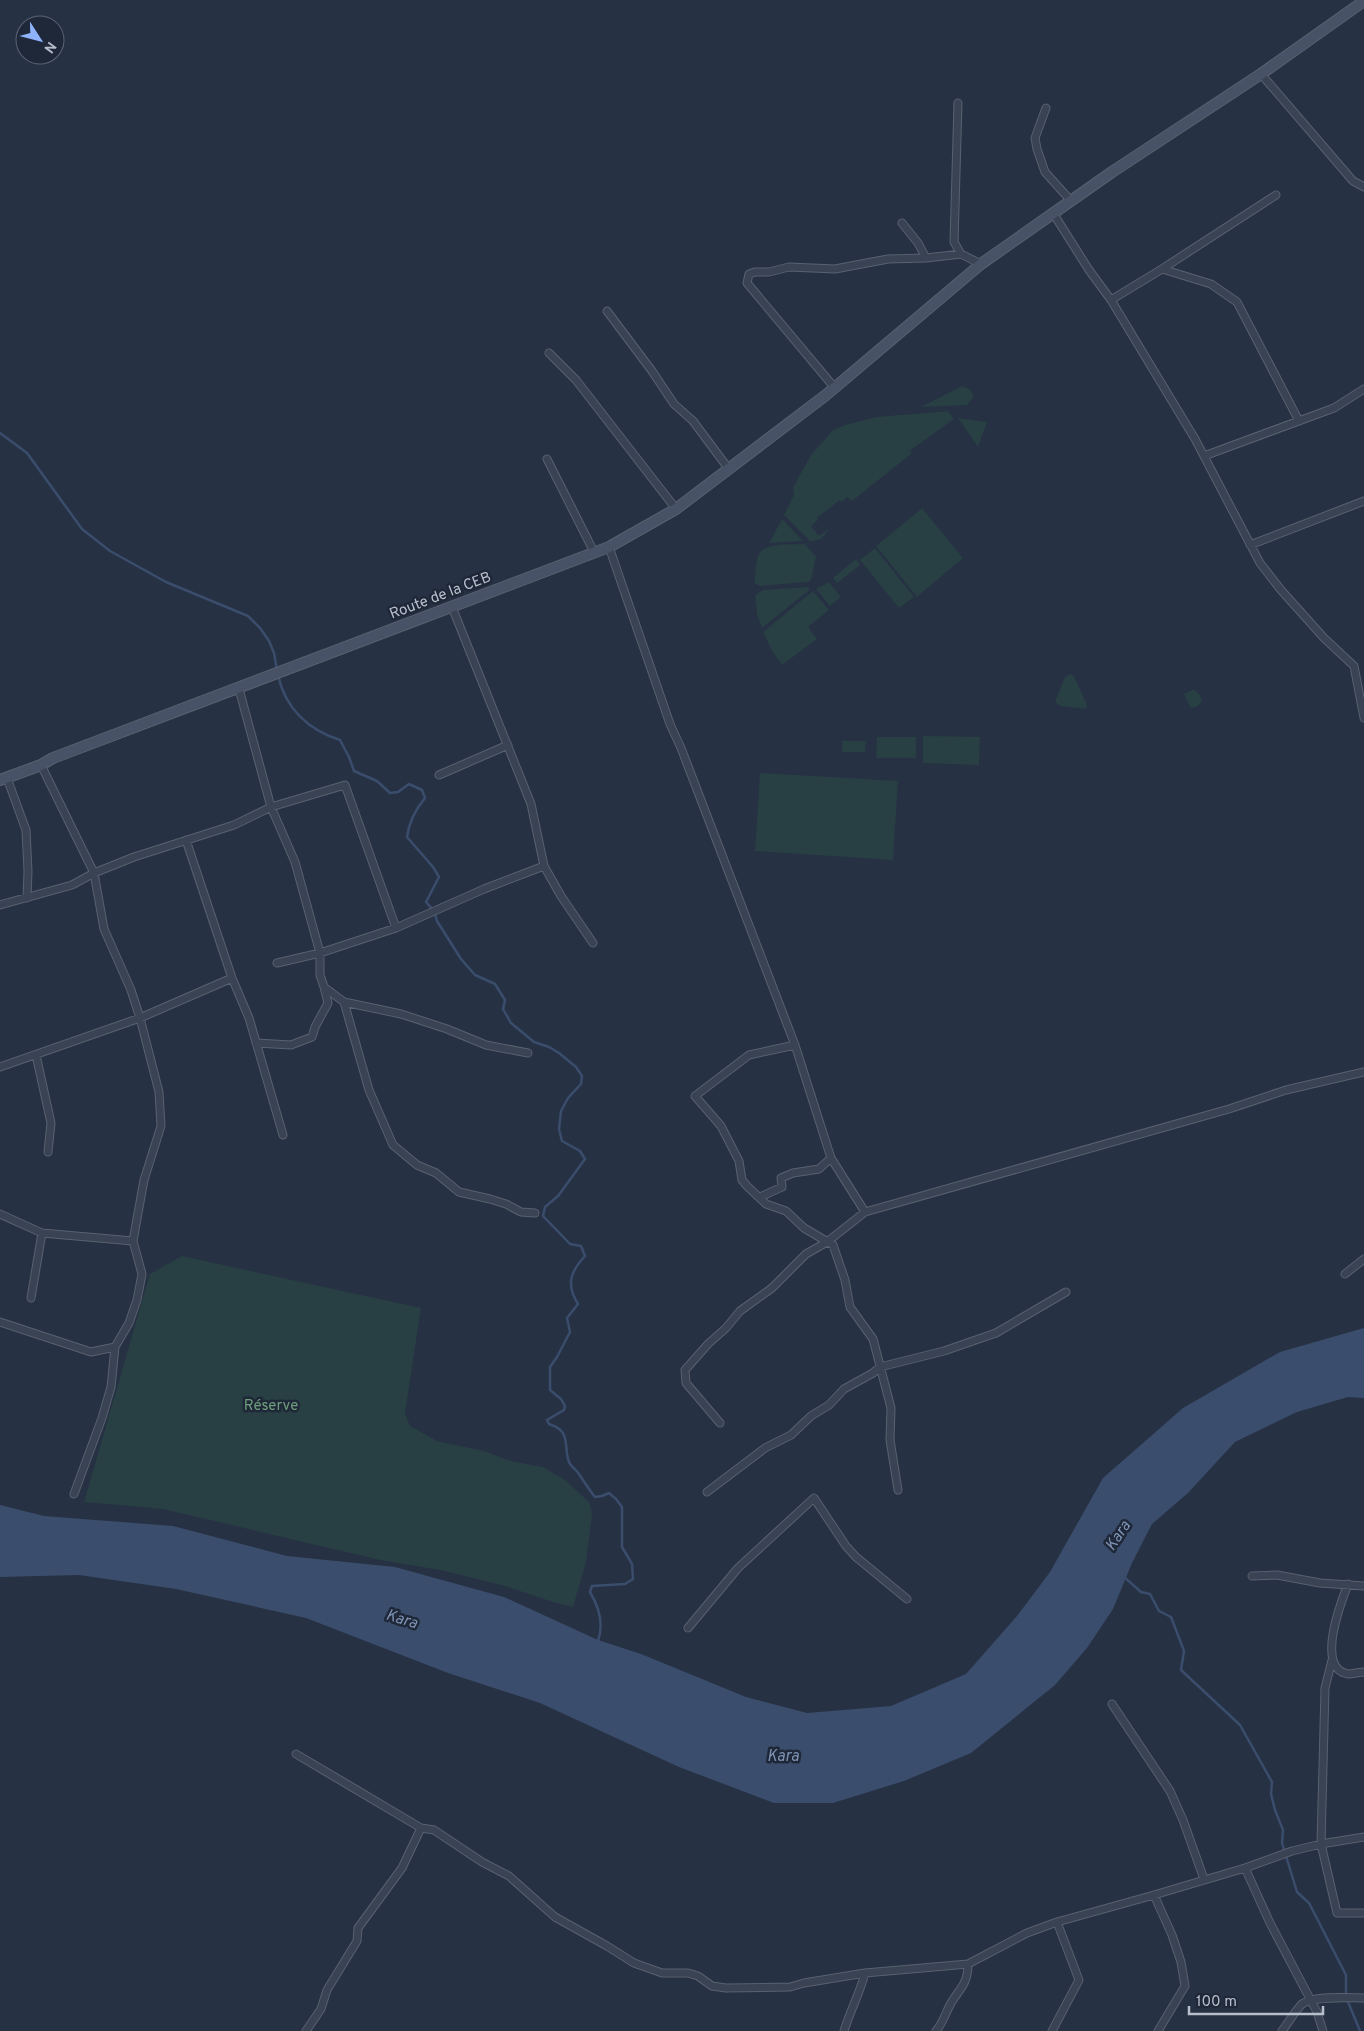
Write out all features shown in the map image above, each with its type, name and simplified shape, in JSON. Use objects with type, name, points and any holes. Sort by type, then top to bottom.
[{"type":"main road","name":"Route de la CEB","points":[[239,689],[609,547],[676,509],[834,387],[981,264],[1053,213],[1261,74],[1364,0]]},
{"type":"main road","points":[[3,779],[41,765],[53,758],[239,689]]},
{"type":"street","points":[[1261,74],[1353,181],[1364,187]]},
{"type":"street","points":[[958,103],[954,242],[961,254]]},
{"type":"street","points":[[1046,108],[1036,138],[1037,149],[1045,172],[1072,201]]},
{"type":"street","points":[[1111,300],[1162,270],[1276,195]]},
{"type":"street","points":[[1053,213],[1089,270],[1111,300],[1204,456],[1226,495],[1250,546],[1281,590],[1324,638],[1354,666],[1364,716]]},
{"type":"street","points":[[902,222],[918,243],[926,258]]},
{"type":"street","points":[[834,387],[747,283],[749,274],[752,272],[769,272],[795,267],[835,269],[888,259],[926,258],[961,254],[981,264]]},
{"type":"street","points":[[1162,270],[1211,284],[1237,302],[1299,421]]},
{"type":"street","points":[[607,311],[674,404],[693,421],[728,468]]},
{"type":"street","points":[[549,354],[576,380],[676,509]]},
{"type":"street","points":[[1204,456],[1334,408],[1364,389]]},
{"type":"street","points":[[547,459],[594,552]]},
{"type":"street","points":[[1250,546],[1364,501]]},
{"type":"street","points":[[609,547],[670,724],[681,748],[795,1045],[832,1158],[865,1212]]},
{"type":"street","points":[[452,606],[531,804],[544,866],[561,896],[593,942]]},
{"type":"street","points":[[239,689],[271,807],[295,862],[320,953],[320,975],[328,1003],[315,1027],[312,1037],[291,1045],[256,1043]]},
{"type":"street","points":[[439,775],[508,745]]},
{"type":"street","points":[[41,765],[94,873],[104,929],[131,990],[140,1018],[158,1092],[162,1126],[144,1180],[133,1241],[142,1274],[137,1300],[128,1323],[115,1347],[108,1394],[74,1494]]},
{"type":"street","points":[[3,779],[26,830],[27,898]]},
{"type":"street","points":[[0,905],[72,885],[94,873],[234,825],[271,807],[345,785],[396,928]]},
{"type":"street","points":[[186,840],[232,978],[249,1018],[283,1136]]},
{"type":"street","points":[[277,963],[320,953],[396,928],[484,889],[544,866]]},
{"type":"street","points":[[0,1067],[140,1018],[232,978]]},
{"type":"street","points":[[324,987],[344,1002],[401,1014],[486,1044],[528,1053]]},
{"type":"street","points":[[344,1002],[369,1090],[393,1145],[417,1165],[436,1173],[459,1192],[506,1204],[521,1212],[535,1213]]},
{"type":"street","points":[[795,1045],[749,1055],[695,1096],[721,1126],[739,1161],[742,1180],[753,1192],[766,1204],[786,1211],[804,1228],[833,1246],[850,1307],[874,1339],[890,1408],[890,1440],[898,1490]]},
{"type":"street","points":[[36,1055],[50,1123],[48,1152]]},
{"type":"street","points":[[720,1423],[686,1383],[685,1370],[740,1311],[772,1288],[806,1254],[828,1242],[865,1212],[1229,1109],[1286,1090],[1364,1072]]},
{"type":"street","points":[[760,1197],[782,1187],[781,1178],[793,1173],[818,1169],[832,1158]]},
{"type":"street","points":[[0,1214],[42,1233],[133,1241]]},
{"type":"street","points":[[31,1298],[42,1233]]},
{"type":"street","points":[[1344,1274],[1364,1259]]},
{"type":"street","points":[[707,1492],[765,1448],[791,1435],[844,1389],[880,1367],[944,1351],[996,1333],[1066,1292]]},
{"type":"street","points":[[0,1322],[91,1352],[115,1347]]},
{"type":"street","points":[[688,1628],[738,1568],[814,1498],[846,1546],[863,1563],[907,1599]]},
{"type":"street","points":[[1252,1576],[1277,1575],[1320,1583],[1364,1586]]},
{"type":"street","points":[[1348,1584],[1337,1613],[1332,1640],[1332,1660],[1325,1688],[1321,1844],[1336,1913],[1364,1913]]},
{"type":"street","points":[[1332,1660],[1338,1668],[1347,1674],[1364,1672]]},
{"type":"street","points":[[1112,1704],[1170,1791],[1183,1820],[1204,1879]]},
{"type":"street","points":[[296,1754],[420,1828],[434,1830],[482,1862],[509,1876],[555,1917],[607,1946],[634,1964],[662,1973],[698,1976],[712,1986],[719,1988],[790,1987],[865,1973],[968,1964],[1027,1933],[1058,1922],[1245,1868],[1292,1851],[1364,1836]]},
{"type":"street","points":[[306,2031],[321,2009],[327,1990],[357,1941],[358,1928],[402,1868],[420,1828]]},
{"type":"street","points":[[1245,1868],[1270,1923],[1317,2012],[1323,2031]]},
{"type":"street","points":[[1154,1895],[1178,1953],[1185,1986],[1158,2031]]},
{"type":"street","points":[[1052,2031],[1078,1980],[1058,1922]]},
{"type":"street","points":[[936,2031],[951,2003],[963,1987],[968,1976],[968,1964]]},
{"type":"street","points":[[844,2031],[849,2014],[861,1990],[865,1973]]},
{"type":"street","points":[[1282,2031],[1302,2004],[1311,2000],[1364,1998]]},
{"type":"green space","points":[[962,386],[969,389],[974,396],[967,405],[921,407]]},
{"type":"green space","points":[[948,411],[954,419],[911,450],[911,454],[852,501],[848,497],[841,502],[840,500],[817,518],[818,520],[811,526],[819,536],[828,531],[821,539],[811,542],[784,515],[794,495],[793,488],[811,455],[833,430],[876,417]]},
{"type":"green space","points":[[958,418],[987,422],[978,447]]},
{"type":"green space","points":[[922,508],[963,558],[917,597],[876,546]]},
{"type":"green space","points":[[782,519],[803,541],[769,543]]},
{"type":"green space","points":[[787,544],[805,544],[816,557],[811,580],[807,582],[760,586],[754,583],[757,561],[762,550]]},
{"type":"green space","points":[[875,548],[914,597],[899,608],[860,560]]},
{"type":"green space","points":[[856,559],[860,565],[837,583],[833,578]]},
{"type":"green space","points":[[829,582],[841,597],[830,606],[816,589]]},
{"type":"green space","points":[[807,587],[810,589],[808,591],[762,628],[757,614],[755,595],[763,590]]},
{"type":"green space","points":[[813,591],[829,610],[808,627],[817,639],[782,665],[772,651],[763,632]]},
{"type":"green space","points":[[1071,674],[1075,678],[1087,705],[1086,709],[1060,706],[1055,702],[1065,677]]},
{"type":"green space","points":[[1194,689],[1200,695],[1202,701],[1198,706],[1191,708],[1184,694]]},
{"type":"green space","points":[[923,736],[980,737],[979,765],[923,763]]},
{"type":"green space","points":[[877,737],[916,737],[916,758],[876,758]]},
{"type":"green space","points":[[842,741],[866,741],[865,752],[842,752]]},
{"type":"green space","points":[[760,773],[898,781],[893,860],[755,851]]},
{"type":"green space","name":"Réserve","points":[[182,1256],[421,1308],[405,1413],[410,1426],[437,1441],[484,1451],[511,1461],[543,1467],[565,1480],[590,1503],[592,1514],[586,1562],[573,1607],[505,1586],[440,1570],[380,1560],[163,1509],[84,1502],[150,1274]]},
{"type":"water","name":"Kara","points":[[1364,1328],[1364,1398],[1348,1397],[1297,1412],[1235,1442],[1188,1493],[1152,1524],[1132,1563],[1113,1609],[1087,1648],[1055,1685],[971,1753],[904,1781],[833,1803],[774,1803],[679,1767],[540,1703],[448,1673],[306,1618],[176,1589],[79,1575],[0,1577],[0,1505],[44,1516],[173,1526],[287,1556],[395,1567],[504,1597],[598,1640],[641,1654],[746,1697],[807,1713],[891,1706],[966,1674],[1017,1616],[1050,1572],[1103,1478],[1183,1408],[1280,1352]]},
{"type":"waterway","points":[[0,433],[27,453],[82,529],[110,551],[166,582],[248,616],[269,641],[274,653],[277,670]]},
{"type":"waterway","points":[[278,675],[281,687],[292,707],[308,724],[328,736],[340,740],[354,771],[377,781],[390,793],[398,792],[409,784],[422,790],[425,798],[413,816],[407,837],[433,867],[439,877],[426,902],[434,911],[437,921],[461,959],[475,975],[495,984],[505,1000],[503,1009],[511,1023],[534,1042],[559,1053],[576,1067],[582,1076],[581,1084],[568,1098],[561,1111],[559,1129],[562,1141],[580,1151],[585,1159],[558,1196],[545,1207],[543,1216],[570,1244],[581,1246],[585,1256],[571,1279],[572,1291],[578,1304],[567,1318],[570,1332],[550,1367],[550,1390],[561,1399],[565,1406],[564,1410],[547,1420],[549,1424],[556,1427],[564,1435],[569,1462],[595,1497],[609,1493],[622,1507],[622,1547],[632,1564],[633,1579],[625,1584],[592,1586],[590,1592],[598,1610],[601,1628],[598,1641]]},
{"type":"waterway","points":[[1123,1576],[1141,1592],[1150,1594],[1159,1611],[1171,1617],[1184,1651],[1181,1670],[1240,1725],[1272,1782],[1271,1794],[1283,1830],[1282,1843],[1297,1892],[1309,1903],[1346,1975],[1346,1997],[1360,2031]]}]
